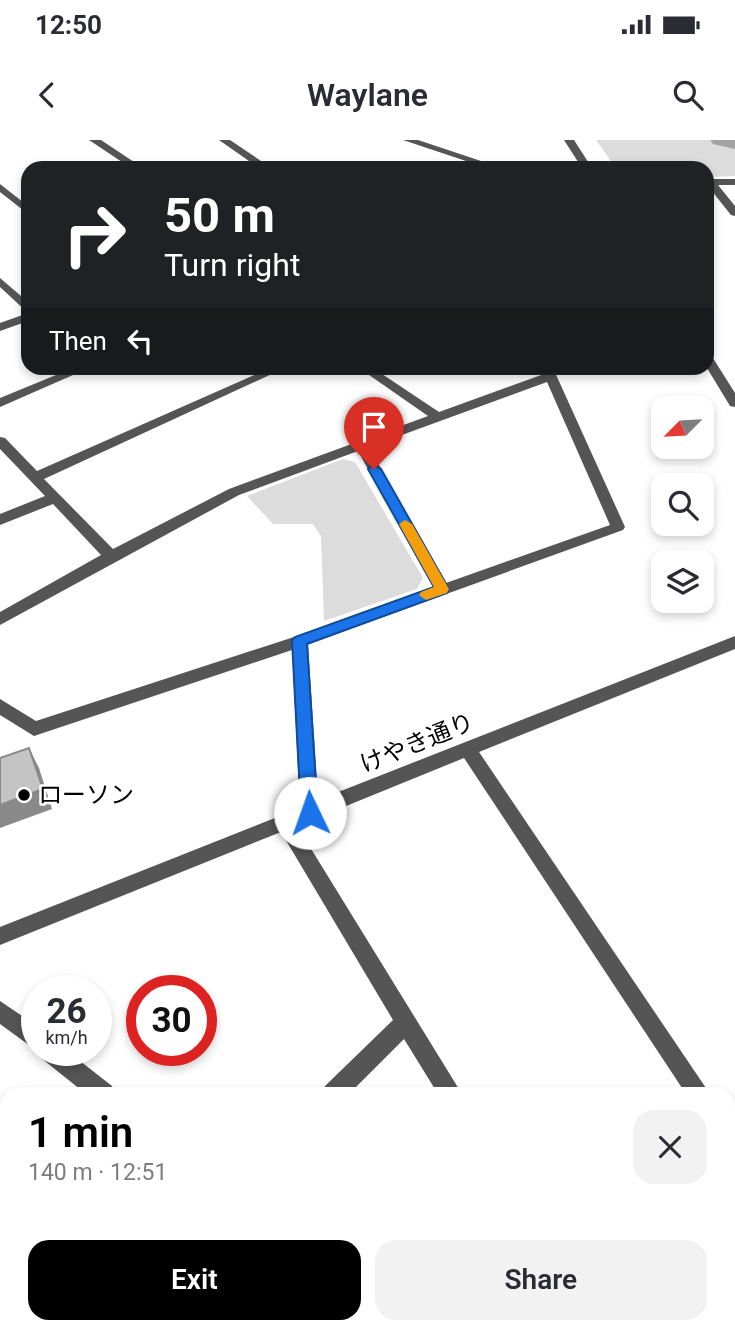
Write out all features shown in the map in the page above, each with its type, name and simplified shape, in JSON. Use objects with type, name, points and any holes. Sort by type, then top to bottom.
[{"type":"street","points":[[94,140],[127,161]]},
{"type":"street","points":[[224,140],[255,161]]},
{"type":"street","points":[[408,140],[475,161]]},
{"type":"street","points":[[569,140],[582,161]]},
{"type":"street","points":[[714,182],[735,182]]},
{"type":"street","points":[[0,187],[21,205]]},
{"type":"street","points":[[714,188],[734,211]]},
{"type":"street","points":[[0,281],[21,302]]},
{"type":"street","points":[[0,327],[21,320]]},
{"type":"street","points":[[714,370],[735,404]]},
{"type":"street","points":[[0,403],[66,375]]},
{"type":"street","points":[[34,478],[263,375]]},
{"type":"street","points":[[375,375],[439,418]]},
{"type":"street","points":[[0,619],[111,556],[234,492],[439,418],[542,375]]},
{"type":"street","points":[[0,706],[34,729],[300,640],[618,527],[550,375]]},
{"type":"street","points":[[0,441],[111,556]]},
{"type":"street","points":[[361,445],[442,589]]},
{"type":"street","points":[[0,520],[54,498]]},
{"type":"street","points":[[300,640],[310,813]]},
{"type":"street","name":"けやき通り","points":[[0,936],[735,642]]},
{"type":"street","points":[[468,750],[694,1087]]},
{"type":"street","points":[[285,823],[447,1087]]},
{"type":"street","points":[[0,1011],[21,1027]]},
{"type":"street","points":[[340,1087],[406,1022]]},
{"type":"street","points":[[69,1066],[95,1087]]},
{"type":"shaded area","points":[[596,140],[735,140],[735,176],[714,177],[714,161],[611,161]]},
{"type":"shaded area","points":[[343,459],[355,462],[423,578],[417,589],[324,621],[321,536],[313,524],[273,524],[247,496]]},
{"type":"building","points":[[29,748],[43,789],[0,805],[0,758]]},
{"type":"waterway","points":[[719,140],[735,144]]},
{"type":"slow traffic","points":[[405,524],[442,589],[426,595]]},
{"type":"place","name":"ローソン","points":[[24,795]]},
{"type":"route","points":[[310,813],[300,640],[442,589],[374,469]]}]
